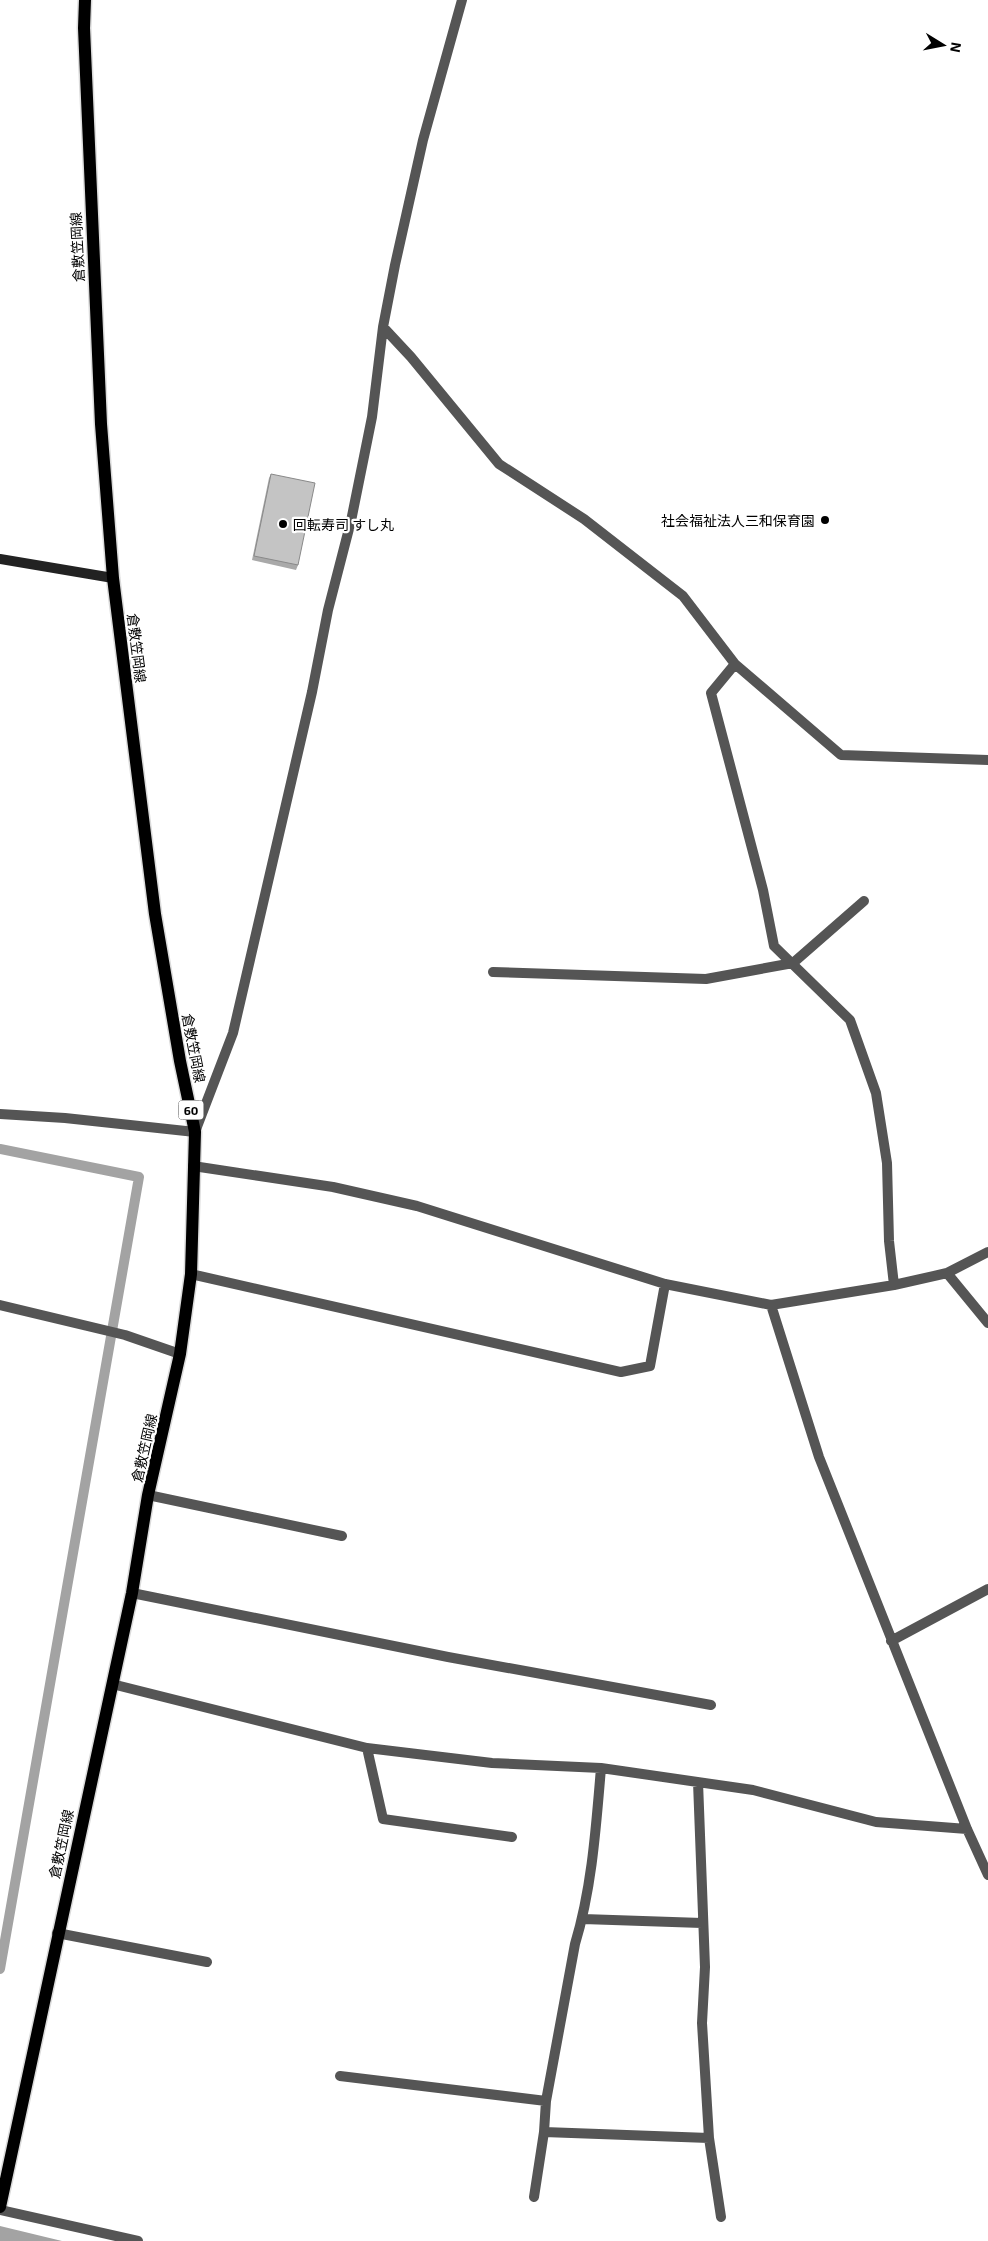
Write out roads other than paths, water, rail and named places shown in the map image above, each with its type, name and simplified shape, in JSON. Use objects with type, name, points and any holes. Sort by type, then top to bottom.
[{"type":"main road","name":"倉敷笠岡線","points":[[0,2208],[57,1933],[132,1593],[148,1495],[180,1354],[191,1274],[195,1132],[180,1061],[155,914],[113,578],[101,424],[84,28],[85,0]]},
{"type":"street","points":[[0,1114],[65,1118],[195,1132],[233,1033],[238,1014],[312,692],[328,610],[351,521],[372,417],[383,328],[395,265],[423,140],[462,0]]},
{"type":"street","points":[[383,328],[411,357],[499,464],[584,519],[683,596],[735,664],[841,755],[988,760]]},
{"type":"street","points":[[0,559],[113,578]]},
{"type":"street","points":[[735,664],[711,693],[763,890],[774,946],[850,1020],[876,1093],[887,1163],[889,1241],[894,1285]]},
{"type":"street","points":[[493,972],[706,979],[793,963],[864,902]]},
{"type":"street","points":[[194,1166],[333,1187],[417,1206],[665,1284],[771,1305],[894,1285],[947,1273],[988,1252]]},
{"type":"street","points":[[947,1273],[988,1324]]},
{"type":"street","points":[[191,1274],[621,1372],[650,1366],[665,1284]]},
{"type":"street","points":[[0,1305],[125,1335],[180,1354]]},
{"type":"street","points":[[771,1305],[819,1457],[967,1829],[988,1875]]},
{"type":"street","points":[[148,1495],[342,1536]]},
{"type":"street","points":[[891,1640],[988,1590]]},
{"type":"street","points":[[132,1593],[448,1657],[710,1705]]},
{"type":"street","points":[[112,1684],[367,1748],[492,1763],[601,1768],[753,1790],[876,1822],[967,1829]]},
{"type":"street","points":[[367,1748],[383,1819],[512,1837]]},
{"type":"street","points":[[534,2197],[544,2132],[546,2101],[575,1944],[583,1919],[601,1768]]},
{"type":"street","points":[[698,1782],[705,1967],[702,2023],[709,2138],[721,2217]]},
{"type":"street","points":[[583,1919],[702,1923]]},
{"type":"street","points":[[57,1933],[207,1962]]},
{"type":"street","points":[[340,2076],[546,2101]]},
{"type":"street","points":[[544,2132],[709,2138]]},
{"type":"street","points":[[0,2208],[138,2241]]},
{"type":"waterway","points":[[0,1149],[139,1177],[0,1969]]},
{"type":"place","name":"社会福祉法人三和保育園","points":[[825,520]]},
{"type":"place","name":"回転寿司 すし丸","points":[[283,524]]}]
